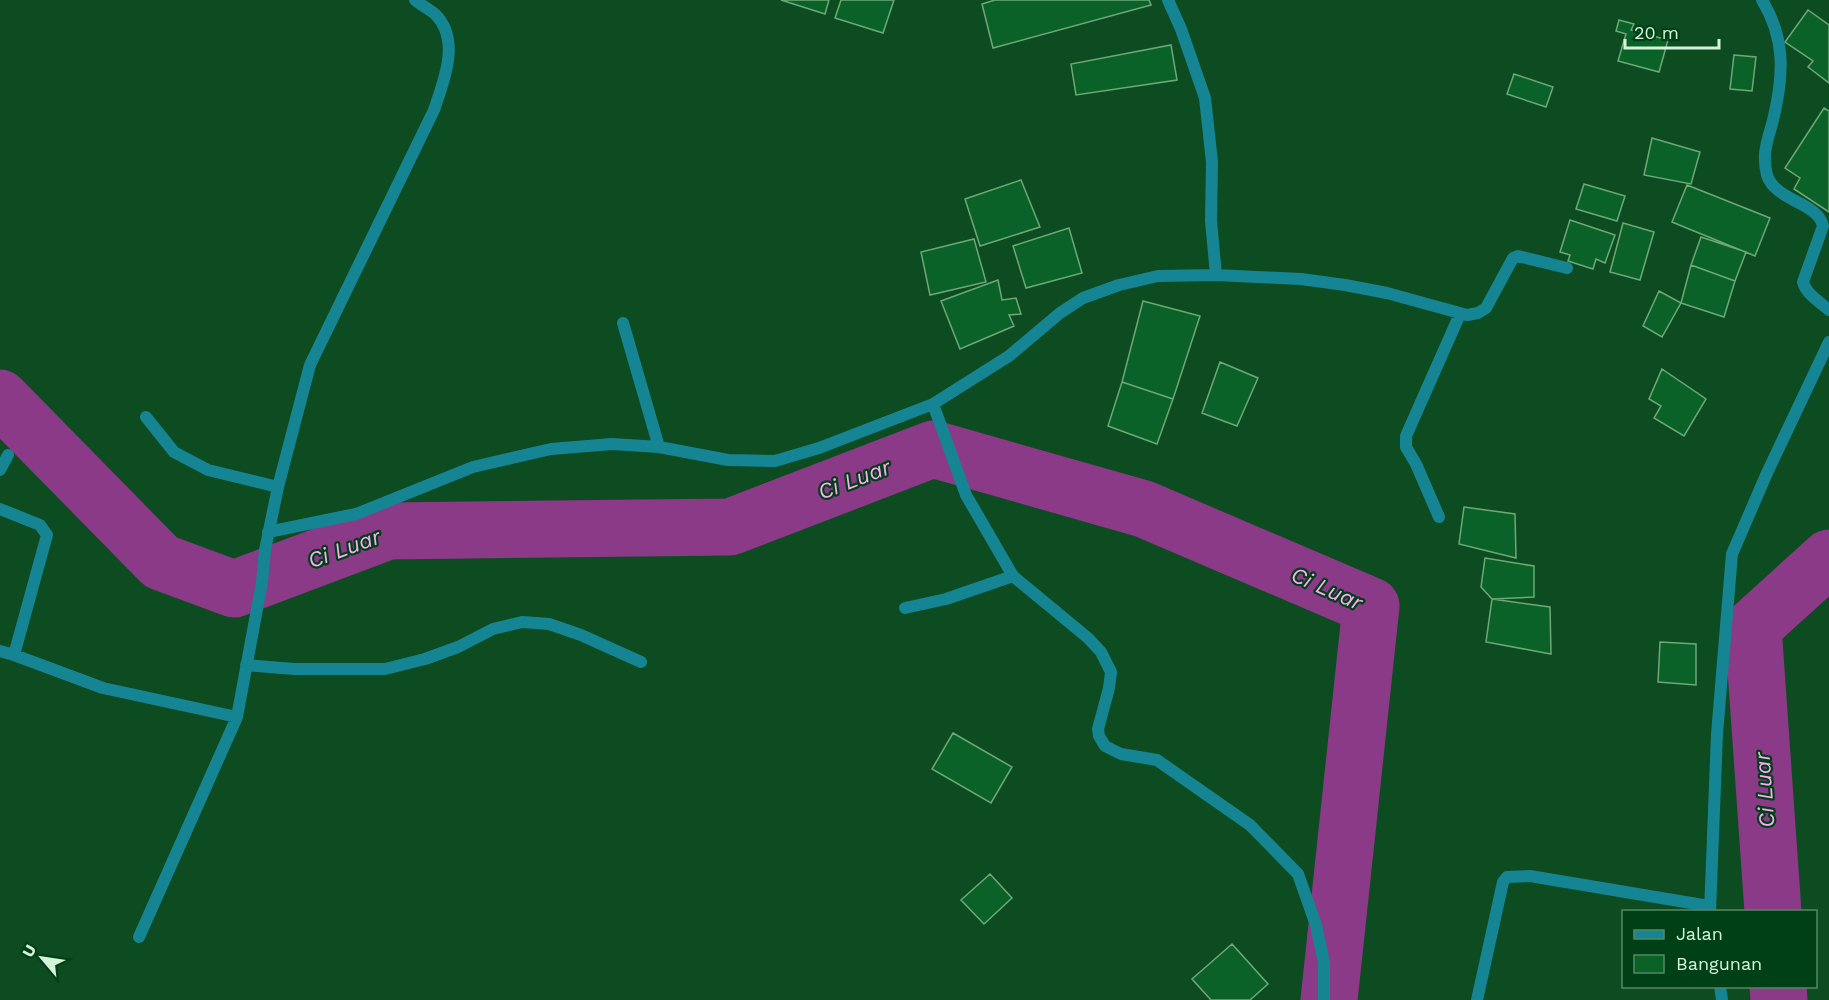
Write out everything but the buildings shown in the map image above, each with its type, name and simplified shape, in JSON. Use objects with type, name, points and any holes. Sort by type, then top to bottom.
[{"type":"street","points":[[139,938],[237,717],[262,582],[268,532],[310,365],[434,110],[448,69],[449,47],[444,30],[436,15],[415,0]]},
{"type":"street","points":[[1168,0],[1181,29],[1205,98],[1212,162],[1211,220],[1216,275]]},
{"type":"street","points":[[1762,0],[1772,16],[1778,33],[1781,64],[1774,117],[1765,147],[1768,178],[1776,188],[1821,219],[1823,226],[1803,282],[1808,292],[1829,310]]},
{"type":"street","points":[[268,532],[356,513],[473,467],[551,449],[612,444],[659,447],[728,460],[775,461],[819,448],[933,405],[1009,356],[1060,313],[1083,298],[1119,285],[1158,276],[1216,275],[1301,279],[1345,285],[1460,314],[1474,315],[1486,308],[1513,258],[1567,268]]},
{"type":"street","points":[[1438,517],[1406,447],[1406,436],[1460,314]]},
{"type":"street","points":[[623,323],[659,447]]},
{"type":"street","points":[[1477,1000],[1503,882],[1507,878],[1530,876],[1709,909],[1717,734],[1732,554],[1767,473],[1829,342]]},
{"type":"street","points":[[933,405],[966,495],[1013,576],[1088,638],[1101,652],[1111,672],[1098,729],[1105,746],[1121,754],[1157,760],[1250,825],[1298,874],[1316,926],[1324,963],[1324,1000]]},
{"type":"street","points":[[146,417],[174,452],[208,470],[278,487]]},
{"type":"street","points":[[0,470],[8,454]]},
{"type":"street","points":[[0,509],[40,525],[47,535],[14,655]]},
{"type":"street","points":[[905,608],[946,599],[1013,576]]},
{"type":"street","points":[[246,665],[294,669],[385,669],[425,659],[458,647],[493,629],[522,622],[549,624],[581,635],[641,662]]},
{"type":"street","points":[[0,651],[103,688],[237,717]]},
{"type":"waterway","name":"Ci Luar","points":[[0,398],[161,562],[234,589],[388,531],[730,527],[933,449],[1144,509],[1371,606],[1329,1000]]},
{"type":"waterway","name":"Ci Luar","points":[[1773,910],[1753,627],[1829,558]]},
{"type":"waterway","name":"Ci Luar","points":[[1778,988],[1779,1000]]}]
